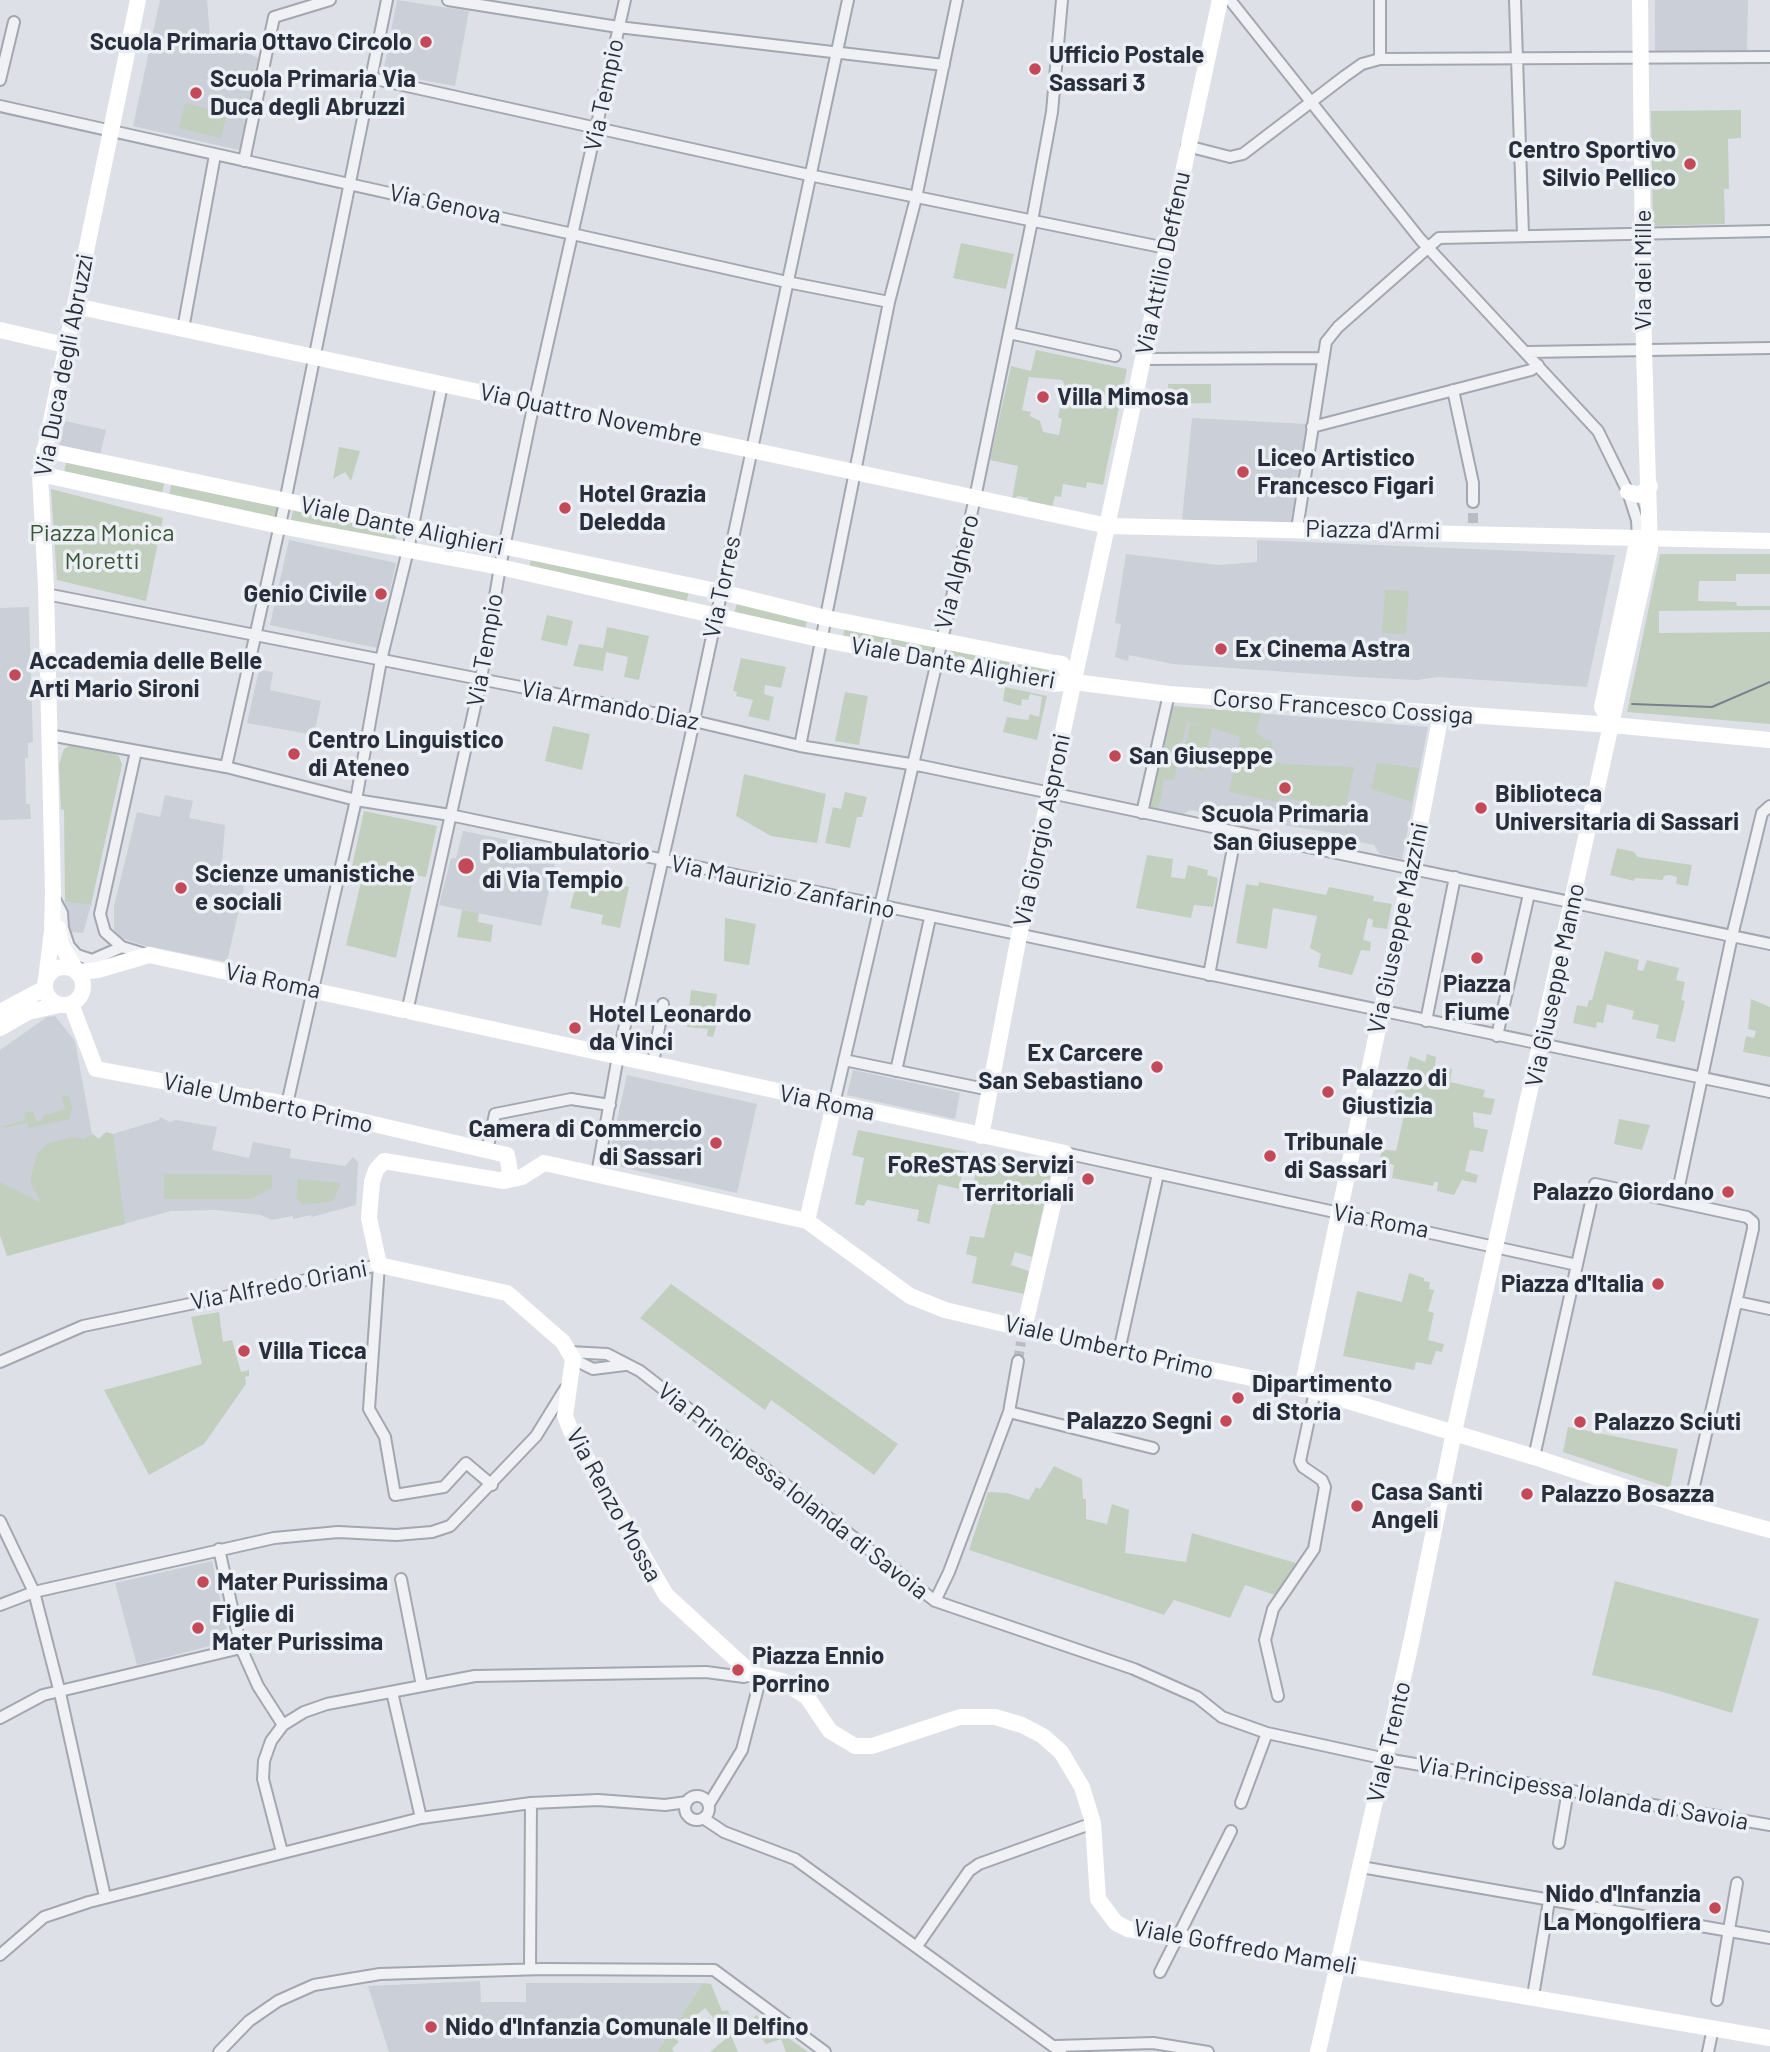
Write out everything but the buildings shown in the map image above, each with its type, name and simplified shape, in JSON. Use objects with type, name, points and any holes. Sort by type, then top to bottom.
[{"type":"main road","name":"Via Duca degli Abruzzi","points":[[53,896],[46,594],[40,474],[138,0]]},
{"type":"main road","name":"Via Attilio Deffenu","points":[[1108,526],[1220,0]]},
{"type":"main road","name":"Via dei Mille","points":[[1640,0],[1644,349],[1650,486],[1644,538]]},
{"type":"main road","name":"Via Quattro Novembre","points":[[75,306],[1108,526]]},
{"type":"main road","points":[[0,330],[65,345]]},
{"type":"main road","name":"Viale Dante Alighieri","points":[[40,474],[280,526],[500,567],[819,639],[1054,684],[1074,682],[1062,664],[824,617],[721,592],[44,450]]},
{"type":"main road","points":[[163,502],[169,477]]},
{"type":"main road","points":[[1628,492],[1640,495],[1650,486]]},
{"type":"main road","name":"Piazza d'Armi","points":[[1108,526],[1472,528],[1644,538],[1770,541]]},
{"type":"main road","name":"Via Giorgio Asproni","points":[[981,1136],[1019,936],[1108,526]]},
{"type":"main road","name":"Via Giuseppe Manno","points":[[1454,1432],[1612,725],[1644,538]]},
{"type":"main road","name":"Corso Francesco Cossiga","points":[[1074,682],[1169,694],[1612,725],[1770,740]]},
{"type":"main road","name":"Via Giuseppe Mazzini","points":[[1309,1390],[1338,1212],[1412,867],[1441,714]]},
{"type":"main road","points":[[0,1028],[28,1012],[65,1004],[83,991],[83,979],[61,945],[53,896]]},
{"type":"main road","points":[[53,896],[46,984],[49,999],[65,1004]]},
{"type":"main road","name":"Via Roma","points":[[77,971],[99,970],[149,955],[1065,1153]]},
{"type":"main road","points":[[0,1012],[46,984],[58,968],[77,971]]},
{"type":"main road","name":"Viale Umberto Primo","points":[[65,1004],[96,1069],[287,1104],[507,1155],[510,1172],[504,1181]]},
{"type":"main road","name":"Via Alghero","points":[[807,1221],[834,1104]]},
{"type":"main road","points":[[1023,1335],[1065,1153]]},
{"type":"main road","name":"Via Alfredo Oriani","points":[[379,1265],[369,1218],[372,1182],[376,1170],[384,1161],[504,1181]]},
{"type":"main road","name":"Viale Umberto Primo","points":[[504,1181],[522,1177],[544,1163],[807,1221],[910,1296],[1023,1335],[1119,1351],[1309,1390],[1454,1432],[1689,1508],[1769,1527]]},
{"type":"main road","points":[[379,1265],[507,1293],[563,1342],[571,1356]]},
{"type":"main road","name":"Via Renzo Mossa","points":[[571,1356],[565,1416],[624,1526],[666,1595],[757,1675]]},
{"type":"main road","name":"Viale Trento","points":[[1318,2052],[1386,1759],[1454,1432]]},
{"type":"main road","name":"Viale Goffredo Mameli","points":[[757,1675],[782,1681],[807,1697],[830,1731],[855,1746],[872,1746],[960,1717],[995,1717],[1022,1725],[1043,1736],[1061,1752],[1082,1787],[1093,1824],[1096,1883],[1102,1908],[1128,1929],[1770,2038]]},
{"type":"street","points":[[244,162],[274,17],[330,0]]},
{"type":"street","points":[[226,767],[280,526],[387,0]]},
{"type":"street","points":[[448,0],[618,27],[943,65]]},
{"type":"street","name":"Via Tempio","points":[[407,1012],[481,679],[503,548],[534,402],[625,0]]},
{"type":"street","name":"Via Torres","points":[[597,1174],[618,1056],[694,721],[848,0]]},
{"type":"street","points":[[800,746],[819,639],[889,302],[916,198],[957,0]]},
{"type":"street","name":"Via Alghero","points":[[834,1104],[914,765],[940,639],[975,498],[1052,112],[1062,0]]},
{"type":"street","points":[[1230,0],[1428,247],[1598,430],[1628,492],[1644,538]]},
{"type":"street","points":[[1380,0],[1380,60]]},
{"type":"street","points":[[1515,0],[1523,234]]},
{"type":"street","points":[[0,80],[14,22]]},
{"type":"street","points":[[1187,146],[1236,157],[1362,64],[1380,60],[1770,57]]},
{"type":"street","points":[[371,78],[916,198],[1166,248]]},
{"type":"street","name":"Via Genova","points":[[0,106],[787,282],[889,302]]},
{"type":"street","points":[[183,329],[215,155]]},
{"type":"street","points":[[1297,529],[1326,342],[1338,327],[1439,238],[1523,234],[1770,231]]},
{"type":"street","points":[[1009,333],[1115,356]]},
{"type":"street","points":[[1528,352],[1770,348]]},
{"type":"street","points":[[1144,359],[1322,358]]},
{"type":"street","points":[[1312,426],[1531,370],[1538,365]]},
{"type":"street","points":[[287,1104],[356,800],[381,660],[413,528],[442,385]]},
{"type":"street","points":[[1453,390],[1473,483],[1474,502]]},
{"type":"street","name":"Via Armando Diaz","points":[[46,594],[694,721],[800,746],[914,765],[1770,944]]},
{"type":"street","points":[[1142,813],[1169,694]]},
{"type":"street","name":"Via Maurizio Zanfarino","points":[[49,735],[226,767],[356,800],[450,815],[663,862],[1770,1092]]},
{"type":"street","points":[[136,751],[100,914],[105,932],[122,947],[149,955]]},
{"type":"street","points":[[1676,1200],[1732,936],[1762,813],[1770,806]]},
{"type":"street","points":[[1209,975],[1236,832]]},
{"type":"street","points":[[1426,1021],[1455,877]]},
{"type":"street","points":[[1497,1036],[1529,894]]},
{"type":"street","points":[[53,896],[62,913],[63,928],[69,946],[77,955],[92,960],[122,947]]},
{"type":"street","points":[[896,1071],[930,918]]},
{"type":"street","points":[[653,1064],[663,1004]]},
{"type":"street","points":[[844,1060],[990,1090]]},
{"type":"street","points":[[487,1151],[495,1114],[571,1099],[610,1105]]},
{"type":"street","name":"Via Roma","points":[[1065,1153],[1497,1245],[1577,1265]]},
{"type":"street","points":[[1119,1351],[1158,1174]]},
{"type":"street","points":[[1534,1457],[1595,1184],[1747,1217],[1753,1222],[1689,1508]]},
{"type":"street","points":[[379,1265],[369,1409],[385,1437],[395,1495],[444,1487],[466,1463],[492,1485]]},
{"type":"street","name":"Via Alfredo Oriani","points":[[0,1362],[83,1326],[379,1265]]},
{"type":"street","points":[[1737,1302],[1770,1309]]},
{"type":"street","name":"Via Principessa Iolanda di Savoia","points":[[571,1356],[607,1354],[640,1371],[935,1601],[1134,1669],[1197,1697],[1222,1717],[1267,1733],[1386,1759],[1770,1825]]},
{"type":"street","points":[[571,1356],[593,1369],[625,1365]]},
{"type":"street","points":[[935,1601],[949,1572],[1009,1412],[1018,1361]]},
{"type":"street","points":[[0,1605],[34,1592],[219,1549],[311,1533],[396,1535],[432,1532],[450,1526],[461,1518],[536,1436],[570,1380]]},
{"type":"street","points":[[1278,1696],[1265,1640],[1273,1609],[1314,1549],[1325,1488],[1321,1480],[1303,1467],[1300,1461],[1309,1390]]},
{"type":"street","points":[[1009,1412],[1153,1448]]},
{"type":"street","points":[[0,1521],[34,1592],[60,1693],[105,1897]]},
{"type":"street","points":[[219,1549],[240,1648],[258,1686],[283,1725]]},
{"type":"street","points":[[401,1579],[422,1686]]},
{"type":"street","points":[[0,1718],[43,1695],[240,1648]]},
{"type":"street","points":[[282,1852],[264,1779],[264,1761],[271,1741],[283,1725],[304,1712],[327,1704],[475,1676],[706,1671],[757,1675],[742,1750],[705,1807],[692,1819],[687,1807]]},
{"type":"street","points":[[392,1692],[421,1818]]},
{"type":"street","points":[[1241,1803],[1267,1733]]},
{"type":"street","points":[[1559,1843],[1568,1790]]},
{"type":"street","points":[[687,1807],[693,1796],[705,1807],[719,1828],[795,1858],[1059,2049],[1113,2048],[1153,2043],[1208,2052]]},
{"type":"street","points":[[0,1955],[44,1917],[105,1897],[421,1818],[531,1803],[598,1800],[687,1807]]},
{"type":"street","points":[[530,1969],[531,1803]]},
{"type":"street","points":[[917,1946],[969,1871],[979,1864],[1093,1824]]},
{"type":"street","points":[[1160,1972],[1231,1831]]},
{"type":"street","points":[[1361,1867],[1549,1902],[1770,1938]]},
{"type":"street","points":[[1717,2000],[1737,1883]]},
{"type":"street","points":[[1533,1997],[1549,1902]]},
{"type":"street","points":[[219,2052],[249,2021],[278,2001],[314,1985],[380,1974],[530,1969],[714,1970],[825,2052]]},
{"type":"street","points":[[1708,2052],[1713,2028]]},
{"type":"shaded area","name":"Scuola Primaria Via Duca degli Abruzzi","points":[[160,0],[207,0],[210,36],[260,59],[239,150],[133,126]]},
{"type":"shaded area","name":"Scuola Primaria Ottavo Circolo","points":[[397,0],[469,11],[455,86],[383,73]]},
{"type":"shaded area","points":[[1655,0],[1748,0],[1747,52],[1655,51]]},
{"type":"shaded area","name":"Liceo Artistico Francesco Figari","points":[[1192,418],[1307,424],[1291,523],[1182,520]]},
{"type":"shaded area","points":[[65,421],[106,430],[100,455],[59,446]]},
{"type":"shaded area","points":[[289,540],[396,563],[377,648],[270,625]]},
{"type":"shaded area","points":[[1257,540],[1615,555],[1587,687],[1438,677],[1417,680],[1359,677],[1173,664],[1129,655],[1128,661],[1115,657],[1121,624],[1115,623],[1126,554],[1218,565],[1257,562]]},
{"type":"shaded area","name":"Accademia delle Belle Arti Mario Sironi","points":[[29,607],[33,742],[28,743],[28,758],[25,758],[26,804],[30,804],[31,819],[0,820],[0,608]]},
{"type":"shaded area","points":[[259,670],[273,672],[270,690],[321,701],[314,735],[247,723]]},
{"type":"shaded area","name":"Scuola Primaria San Giuseppe","points":[[1172,706],[1428,727],[1402,859],[1380,854],[1374,845],[1339,838],[1340,834],[1270,823],[1270,819],[1230,811],[1228,817],[1190,810],[1180,816],[1149,810]]},
{"type":"shaded area","name":"Scienze umanistiche e sociali","points":[[165,795],[193,801],[189,818],[225,825],[222,863],[248,870],[227,962],[142,945],[122,938],[114,930],[114,906],[137,812],[160,817]]},
{"type":"shaded area","points":[[463,831],[558,850],[541,926],[439,905],[451,858],[456,858]]},
{"type":"shaded area","points":[[65,902],[91,905],[83,933],[70,932]]},
{"type":"shaded area","points":[[55,1016],[75,1041],[92,1134],[98,1139],[106,1132],[113,1134],[159,1120],[160,1117],[170,1122],[176,1120],[217,1127],[212,1150],[249,1158],[253,1142],[291,1149],[290,1158],[345,1166],[353,1157],[358,1162],[356,1205],[312,1217],[293,1219],[293,1216],[272,1220],[261,1215],[216,1210],[171,1211],[7,1256],[0,1235],[0,1050],[47,1017]]},
{"type":"shaded area","points":[[853,1070],[960,1093],[955,1119],[847,1095]]},
{"type":"shaded area","name":"Camera di Commercio di Sassari","points":[[627,1075],[757,1104],[737,1193],[607,1164]]},
{"type":"shaded area","points":[[212,1561],[229,1641],[137,1665],[115,1583]]},
{"type":"shaded area","points":[[480,1981],[481,2002],[526,2002],[526,1983],[703,1983],[657,2052],[389,2052],[368,1986]]},
{"type":"green space","points":[[185,103],[227,113],[221,138],[179,128]]},
{"type":"green space","name":"Centro Sportivo Silvio Pellico","points":[[1741,110],[1741,138],[1728,139],[1729,189],[1724,189],[1725,224],[1653,226],[1651,111]]},
{"type":"green space","points":[[961,243],[1014,254],[1006,289],[953,278]]},
{"type":"green space","points":[[1036,350],[1127,369],[1103,485],[1087,482],[1086,488],[1063,484],[1061,497],[1055,496],[1052,507],[1028,502],[1028,498],[1019,496],[1012,499],[1018,466],[990,460],[1011,366],[1031,371]],"holes":[[[1029,377],[1062,380],[1065,385],[1058,417],[1062,419],[1059,435],[1043,432],[1040,421],[1030,416],[1031,412],[1022,410]]]},
{"type":"green space","points":[[1168,384],[1211,384],[1211,403],[1169,404]]},
{"type":"green space","points":[[339,447],[360,451],[351,481],[345,472],[333,479]]},
{"type":"green space","points":[[67,458],[165,479],[162,494],[64,473]]},
{"type":"green space","points":[[172,480],[278,504],[275,520],[169,496]]},
{"type":"green space","name":"Piazza Monica Moretti","points":[[51,489],[163,518],[146,601],[57,580]]},
{"type":"green space","points":[[294,506],[398,528],[395,542],[291,520]]},
{"type":"green space","points":[[1660,554],[1770,554],[1770,574],[1736,574],[1736,581],[1699,581],[1698,601],[1736,602],[1737,606],[1770,606],[1770,610],[1659,611],[1659,633],[1770,632],[1770,724],[1627,712]]},
{"type":"green space","points":[[532,555],[689,591],[686,604],[529,568]]},
{"type":"green space","points":[[1385,590],[1409,591],[1406,634],[1382,633]]},
{"type":"green space","points":[[738,600],[808,618],[804,632],[734,614]]},
{"type":"green space","points":[[547,615],[573,621],[567,646],[541,640]]},
{"type":"green space","points":[[845,625],[936,642],[934,654],[843,637]]},
{"type":"green space","points":[[607,627],[649,636],[639,680],[624,677],[628,657],[606,652],[603,671],[573,666],[579,644],[603,648]]},
{"type":"green space","points":[[951,647],[1053,669],[1051,680],[949,658]]},
{"type":"green space","points":[[741,658],[786,667],[781,688],[765,685],[764,694],[774,697],[769,721],[748,716],[753,700],[736,696],[737,692],[733,691]]},
{"type":"green space","points":[[1005,687],[1047,696],[1037,740],[1003,732],[1007,717],[1028,720],[1030,714],[1039,717],[1042,697],[1030,694],[1028,700],[1022,699],[1021,706],[1003,701]]},
{"type":"green space","points":[[845,692],[868,696],[859,745],[835,741]]},
{"type":"green space","points":[[1172,706],[1261,713],[1256,732],[1266,740],[1271,740],[1274,761],[1282,764],[1354,767],[1344,814],[1300,805],[1301,801],[1280,797],[1278,802],[1229,792],[1240,737],[1212,728],[1203,771],[1181,764],[1190,724],[1204,727],[1187,722],[1174,780],[1164,779],[1158,812],[1149,810]]},
{"type":"green space","points":[[553,726],[590,734],[582,770],[545,761]]},
{"type":"green space","points":[[73,744],[110,752],[119,756],[122,765],[91,905],[65,902],[64,810],[61,809],[59,764],[64,749]]},
{"type":"green space","points":[[1377,763],[1419,768],[1412,802],[1371,789]]},
{"type":"green space","points":[[744,774],[826,794],[817,843],[771,836],[736,816]]},
{"type":"green space","points":[[845,792],[867,797],[862,817],[857,817],[850,848],[825,843],[833,807],[841,809]]},
{"type":"green space","points":[[364,811],[437,826],[426,877],[414,875],[396,958],[346,945],[363,874],[351,871]]},
{"type":"green space","points":[[1617,848],[1634,852],[1638,857],[1692,865],[1688,886],[1676,884],[1677,877],[1670,875],[1664,876],[1663,880],[1635,878],[1634,881],[1610,875]]},
{"type":"green space","points":[[1147,855],[1173,859],[1171,877],[1185,879],[1188,865],[1208,870],[1207,875],[1218,878],[1213,907],[1194,905],[1191,918],[1136,908]]},
{"type":"green space","points":[[578,878],[591,881],[588,893],[595,894],[598,881],[629,887],[620,928],[601,924],[603,915],[570,908]]},
{"type":"green space","points":[[1259,882],[1326,895],[1329,887],[1374,896],[1373,901],[1392,904],[1387,929],[1372,927],[1373,920],[1368,918],[1363,940],[1371,942],[1370,951],[1361,950],[1352,975],[1318,967],[1321,954],[1310,948],[1317,916],[1273,908],[1267,949],[1236,943],[1246,884],[1258,886]]},
{"type":"green space","points":[[462,910],[479,913],[478,922],[493,925],[491,942],[457,937]]},
{"type":"green space","points":[[725,918],[756,924],[749,965],[724,961]]},
{"type":"green space","points":[[1605,951],[1639,960],[1637,970],[1643,971],[1647,960],[1679,968],[1676,980],[1685,982],[1681,1000],[1685,1001],[1675,1042],[1656,1038],[1659,1025],[1632,1019],[1634,1011],[1607,1004],[1603,1023],[1597,1022],[1596,1028],[1573,1023],[1577,1005],[1587,1007],[1589,1000],[1592,1000]]},
{"type":"green space","points":[[691,990],[717,994],[715,1008],[721,1009],[713,1037],[707,1036],[708,1029],[687,1027]]},
{"type":"green space","points":[[1751,999],[1770,1007],[1770,1057],[1743,1052],[1746,1036],[1754,1038],[1756,1031],[1748,1029]]},
{"type":"green space","points":[[1427,1054],[1436,1057],[1435,1065],[1452,1069],[1450,1082],[1485,1090],[1483,1097],[1495,1099],[1491,1115],[1473,1112],[1474,1127],[1488,1130],[1483,1152],[1470,1150],[1465,1171],[1478,1175],[1476,1183],[1462,1180],[1454,1195],[1437,1191],[1438,1182],[1434,1182],[1433,1186],[1392,1178],[1394,1165],[1379,1162],[1382,1149],[1396,1151],[1408,1097],[1395,1094],[1400,1072],[1406,1073],[1410,1056],[1425,1062]]},
{"type":"green space","points":[[69,1095],[72,1108],[69,1119],[29,1128],[27,1123],[3,1128],[25,1120],[24,1113],[33,1111],[37,1122],[43,1120],[42,1116],[65,1109],[62,1097]]},
{"type":"green space","points":[[1619,1119],[1650,1125],[1642,1150],[1614,1144]]},
{"type":"green space","points":[[858,1130],[967,1152],[959,1189],[938,1184],[929,1224],[917,1221],[919,1210],[867,1200],[864,1206],[855,1204],[864,1158],[852,1155]]},
{"type":"green space","points":[[106,1132],[113,1134],[125,1224],[7,1256],[0,1235],[0,1182],[41,1203],[30,1182],[37,1154],[48,1143],[73,1137],[84,1139],[93,1134],[99,1139]]},
{"type":"green space","points":[[981,1154],[1052,1170],[1032,1257],[1015,1252],[1011,1265],[1029,1271],[1024,1294],[972,1283],[977,1257],[966,1254],[970,1236],[984,1238],[994,1197],[971,1191]]},
{"type":"green space","points":[[164,1174],[272,1175],[272,1188],[251,1199],[164,1199]]},
{"type":"green space","points":[[298,1179],[341,1183],[333,1201],[303,1205],[296,1198]]},
{"type":"green space","points":[[1409,1273],[1430,1282],[1429,1289],[1434,1290],[1428,1311],[1434,1313],[1428,1340],[1444,1344],[1442,1352],[1436,1351],[1431,1365],[1416,1362],[1414,1370],[1343,1356],[1357,1291],[1402,1302]]},
{"type":"green space","points":[[671,1284],[898,1444],[874,1475],[771,1400],[765,1410],[640,1318]]},
{"type":"green space","points":[[219,1312],[223,1342],[232,1340],[241,1372],[249,1370],[249,1376],[245,1377],[246,1384],[204,1444],[149,1475],[104,1390],[202,1364],[191,1317]]},
{"type":"green space","points":[[1568,1427],[1678,1449],[1670,1488],[1563,1452]]},
{"type":"green space","points":[[1054,1466],[1082,1479],[1086,1519],[1107,1524],[1112,1504],[1129,1510],[1125,1553],[1186,1562],[1192,1533],[1296,1563],[1275,1595],[1245,1585],[1230,1618],[1174,1600],[1164,1615],[969,1550],[988,1492],[1007,1493],[1029,1500],[1036,1487],[1040,1489]]},
{"type":"green space","points":[[1615,1581],[1759,1619],[1732,1713],[1663,1692],[1592,1675]]},
{"type":"green space","points":[[703,1983],[711,1984],[722,2011],[728,2010],[733,2026],[728,2028],[738,2052],[710,2052],[729,2036],[705,2008],[682,2027],[685,2031],[675,2038],[679,2042],[672,2048],[674,2052],[657,2052]]},
{"type":"green space","points":[[756,2015],[808,2052],[786,2052],[781,2039],[766,2044],[750,2023]]},
{"type":"tunnel","points":[[1473,502],[1473,523]]},
{"type":"tunnel","points":[[1018,1361],[1021,1342]]},
{"type":"tram line","points":[[1632,704],[1712,707],[1770,682]]},
{"type":"place","name":"Scuola Primaria Ottavo Circolo","points":[[426,42]]},
{"type":"place","name":"Ufficio Postale Sassari 3","points":[[1035,69]]},
{"type":"place","name":"Scuola Primaria Via Duca degli Abruzzi","points":[[196,93]]},
{"type":"place","name":"Centro Sportivo Silvio Pellico","points":[[1690,164]]},
{"type":"place","name":"Villa Mimosa","points":[[1043,397]]},
{"type":"place","name":"Liceo Artistico Francesco Figari","points":[[1243,472]]},
{"type":"place","name":"Hotel Grazia Deledda","points":[[565,508]]},
{"type":"place","name":"Genio Civile","points":[[381,594]]},
{"type":"place","name":"Ex Cinema Astra","points":[[1221,649]]},
{"type":"place","name":"Accademia delle Belle Arti Mario Sironi","points":[[15,675]]},
{"type":"place","name":"Centro Linguistico di Ateneo","points":[[294,754]]},
{"type":"place","name":"San Giuseppe","points":[[1115,756]]},
{"type":"place","name":"Scuola Primaria San Giuseppe","points":[[1285,788]]},
{"type":"place","name":"Biblioteca Universitaria di Sassari","points":[[1481,808]]},
{"type":"place","name":"Poliambulatorio di Via Tempio","points":[[466,866]]},
{"type":"place","name":"Scienze umanistiche e sociali","points":[[181,888]]},
{"type":"place","name":"Piazza Fiume","points":[[1477,958]]},
{"type":"place","name":"Hotel Leonardo da Vinci","points":[[575,1028]]},
{"type":"place","name":"Ex Carcere San Sebastiano","points":[[1157,1067]]},
{"type":"place","name":"Palazzo di Giustizia","points":[[1328,1092]]},
{"type":"place","name":"Camera di Commercio di Sassari","points":[[716,1143]]},
{"type":"place","name":"Tribunale di Sassari","points":[[1270,1156]]},
{"type":"place","name":"FoReSTAS Servizi Territoriali","points":[[1088,1179]]},
{"type":"place","name":"Palazzo Giordano","points":[[1728,1192]]},
{"type":"place","name":"Piazza d'Italia","points":[[1658,1284]]},
{"type":"place","name":"Villa Ticca","points":[[244,1351]]},
{"type":"place","name":"Dipartimento di Storia","points":[[1238,1398]]},
{"type":"place","name":"Palazzo Segni","points":[[1226,1421]]},
{"type":"place","name":"Palazzo Sciuti","points":[[1580,1422]]},
{"type":"place","name":"Palazzo Bosazza","points":[[1527,1494]]},
{"type":"place","name":"Casa Santi Angeli","points":[[1357,1506]]},
{"type":"place","name":"Mater Purissima","points":[[203,1582]]},
{"type":"place","name":"Figlie di Mater Purissima","points":[[198,1628]]},
{"type":"place","name":"Piazza Ennio Porrino","points":[[738,1670]]},
{"type":"place","name":"Nido d'Infanzia La Mongolfiera","points":[[1715,1908]]},
{"type":"place","name":"Nido d'Infanzia Comunale Il Delfino","points":[[431,2027]]}]
